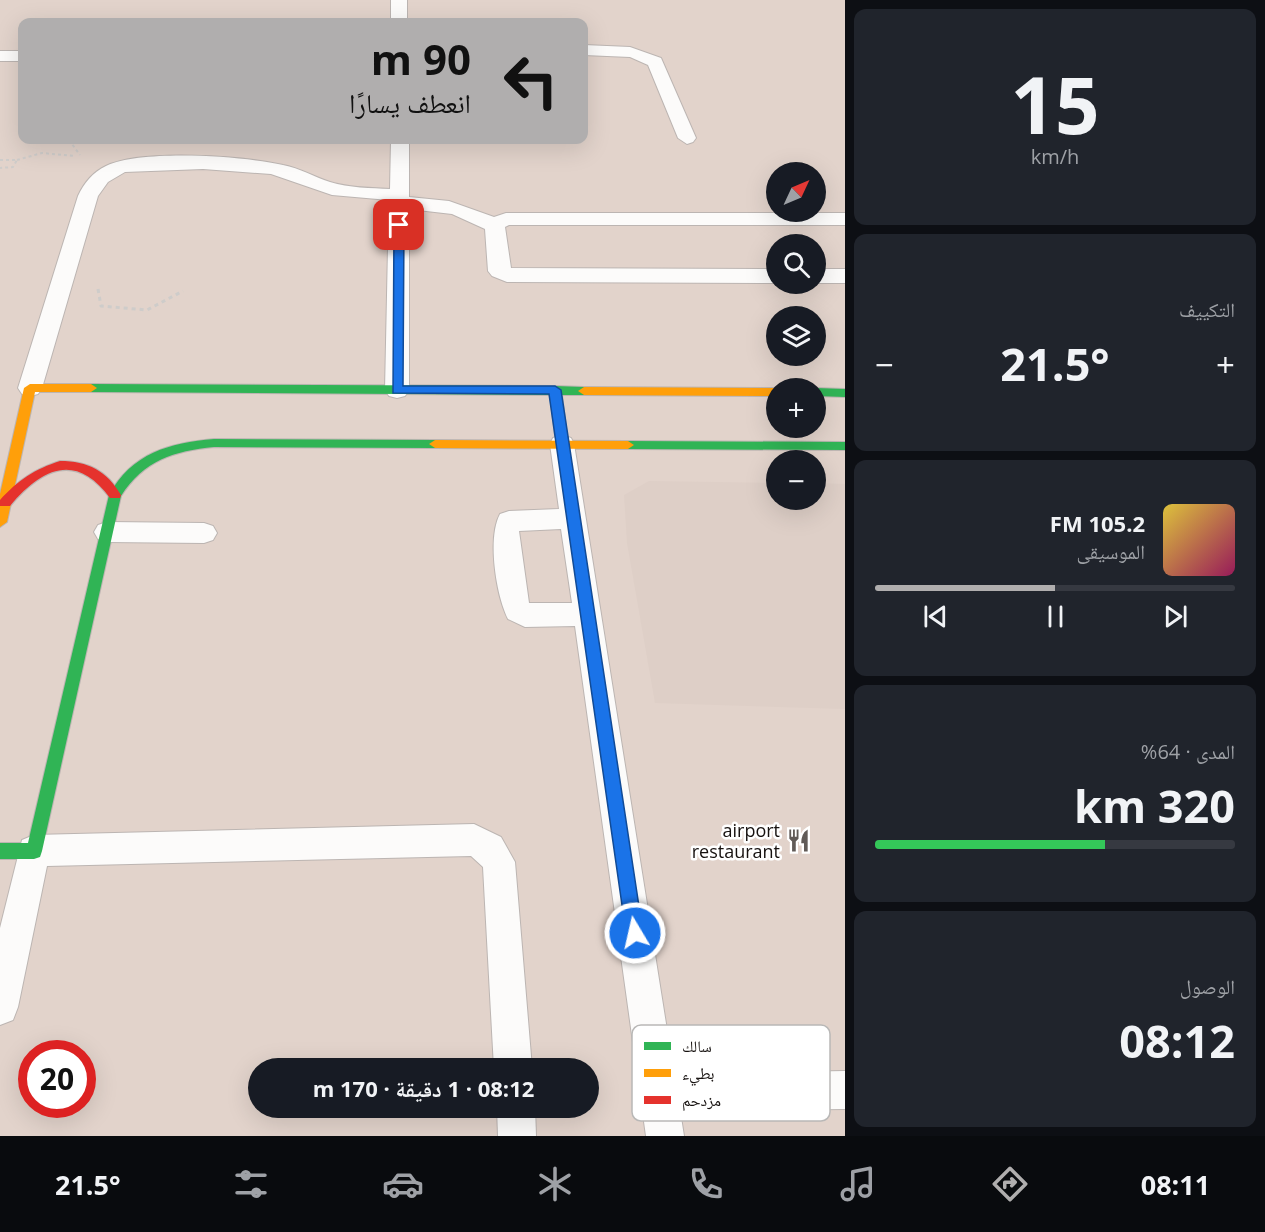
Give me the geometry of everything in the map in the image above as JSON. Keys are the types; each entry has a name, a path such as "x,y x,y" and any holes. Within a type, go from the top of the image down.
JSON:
{"street":[{"path":"0,522 30,388 397,395 555,390 766,392"},
{"path":"555,390 562,444"},
{"path":"826,392 845,393"},
{"path":"0,851 34,851 115,495 126,477 143,461 165,450 189,444 395,437 562,444 845,446"},
{"path":"5,503 16,487 34,474 55,467 77,465 96,470 110,480 115,495"}],"lane":[{"path":"399,0 399,18"},
{"path":"588,50 630,51 646,55 656,62 687,138"},
{"path":"0,56 18,56"},
{"path":"397,395 400,144"},
{"path":"30,388 92,185 103,175 119,168 156,164 268,168 286,172 329,188 465,209 495,226"},
{"path":"766,276 507,275 499,271 495,226 497,221 506,219 845,219"},
{"path":"826,276 845,276"},
{"path":"562,444 649,1025"},
{"path":"573,518 509,521 506,528 513,600 518,611 525,615 586,614"},
{"path":"107,532 204,533"},
{"path":"0,1007 34,851 474,840 489,848 499,862 512,1058"},
{"path":"830,1090 845,1090"},
{"path":"516,1118 517,1136"},
{"path":"663,1121 665,1136"}],"path":[{"path":"0,160 6,158 17,160 42,153 82,157"},
{"path":"0,168 13,166 17,160"},
{"path":"63,279 88,282 98,288 101,306 107,307 147,310 183,291"}],"shaded area":[{"path":"0,0 845,0 845,1136 0,1136"},
{"path":"649,481 766,483 766,510 826,510 826,483 845,484 845,709 655,703 627,543 624,495"}],"traffic: fast":[{"path":"91,388 584,391"},
{"path":"555,390 562,444"},
{"path":"826,392 845,393"},
{"path":"0,851 34,851 115,495 124,481 145,461 183,446 214,443 435,444"},
{"path":"628,445 845,446"}],"traffic: slow":[{"path":"0,522 30,388 91,388"},
{"path":"584,391 766,392"},
{"path":"435,444 628,445"}],"traffic: jam":[{"path":"5,503 30,479 60,466 75,466 90,470 103,479 115,495"}],"place":[{"name":"airport restaurant","path":"798,840"}],"route":[{"path":"399,225 398,390 555,390 586,614 635,933"}]}
